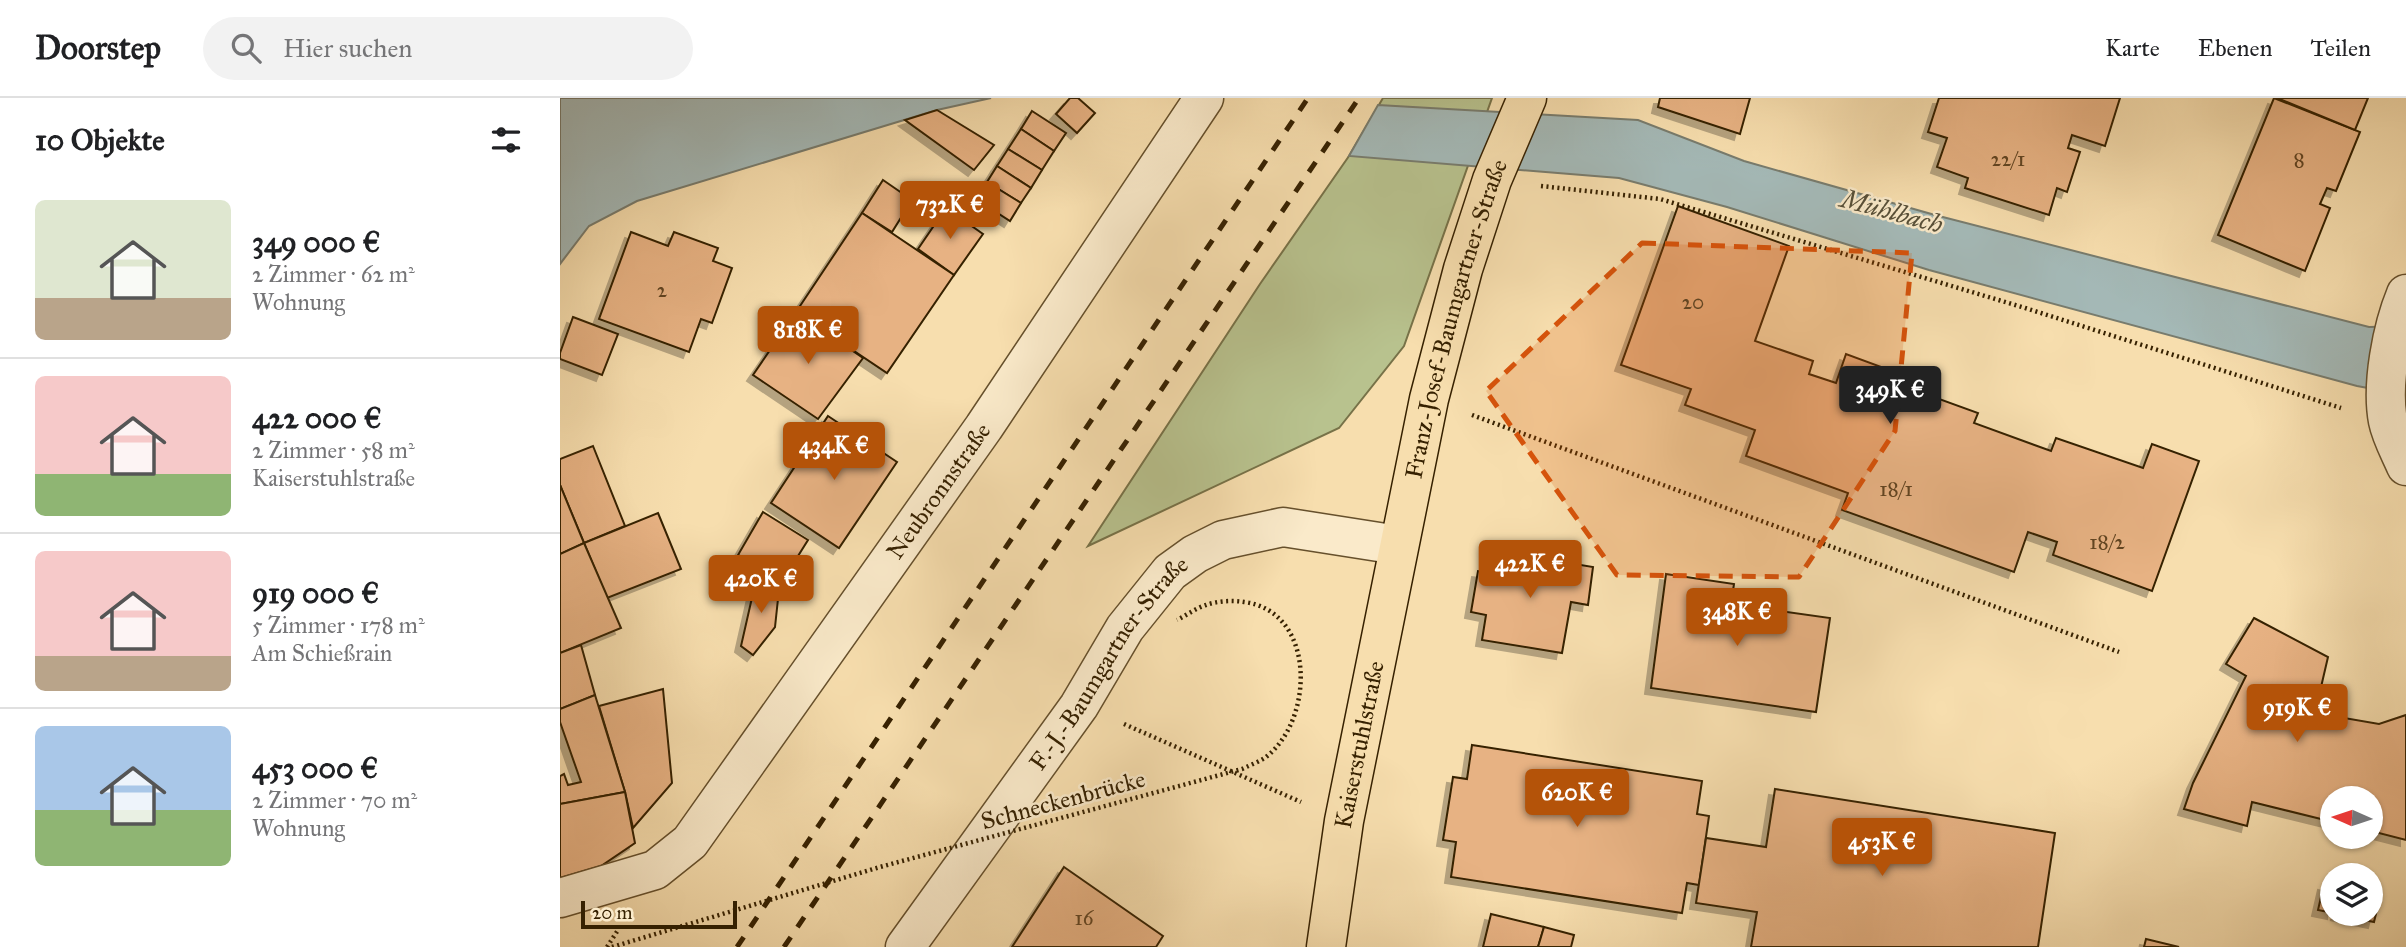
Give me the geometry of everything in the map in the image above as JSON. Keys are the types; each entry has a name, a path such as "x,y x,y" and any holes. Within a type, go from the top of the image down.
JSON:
{"main road":[{"name":"Franz-Josef-Baumgartner-Straße","path":"1398,545 1429,400 1463,269 1492,178 1526,102"},
{"name":"Kaiserstuhlstraße","path":"1326,947 1344,821 1398,545"}],"street":[{"name":"Neubronnstraße","path":"560,898 655,870 690,842 984,428 1204,98"},
{"path":"2400,309 2387,409 2406,466"},
{"name":"F.-J.-Baumgartner-Straße","path":"905,947 1079,706 1125,628 1170,572 1195,554 1223,540 1283,527 1398,545"}],"path":[{"path":"1492,178 1660,199 2022,307 2387,409"},
{"path":"1429,400 2119,652"},
{"name":"Schneckenbrücke","path":"612,947 880,867 1242,769 1265,758 1281,743 1296,714 1301,691 1300,661 1292,635 1281,619 1259,604 1234,601 1208,604 1177,620"},
{"path":"1079,706 1344,821"}],"highlighted area":[{"path":"1642,243 1912,253 1895,431 1799,577 1617,575 1486,391"}],"green space":[{"path":"1383,98 1492,98 1404,346 1339,428 1088,546 1260,284 1349,156"}],"water":[{"path":"560,98 991,98 937,110 637,201 589,226 560,264"},
{"name":"Mühlbach","path":"1378,105 1638,120 1744,161 1935,215 2369,327 2406,326 2406,395 2357,386 1929,270 1727,207 1619,178 1349,156"}],"building":[{"path":"1070,98 1078,98 1095,113 1077,133 1056,114"},
{"path":"1660,98 1750,98 1740,134 1658,107"},
{"path":"1939,98 2120,98 2105,146 2072,135 2068,148 2080,152 2067,192 2057,188 2049,215 1965,188 1968,178 1937,167 1947,138 1928,132"},
{"path":"2274,98 2360,132 2336,191 2327,188 2320,204 2330,208 2305,271 2218,235"},
{"path":"2277,98 2368,98 2355,130"},
{"path":"937,110 994,145 974,170 905,120"},
{"path":"1032,111 1066,133 1054,151 1021,129"},
{"path":"1021,129 1054,151 1042,170 1008,149"},
{"path":"1008,149 1042,170 1031,188 997,166"},
{"path":"997,166 1031,188 1021,203 987,182"},
{"path":"883,180 912,200 892,232 862,213"},
{"path":"987,182 1021,203 1010,221 976,199"},
{"path":"1678,206 1789,246 1755,341 1813,361 1809,374 1836,383 1846,354 1895,372 1892,382 1978,413 1974,423 2051,451 2056,438 2143,468 2152,444 2199,461 2152,591 2053,555 2057,542 2028,532 2014,572 1842,510 1848,493 1746,456 1755,430 1685,405 1691,389 1621,365"},
{"path":"946,208 983,234 954,275 918,249"},
{"path":"862,213 954,275 887,373 796,312"},
{"path":"631,232 668,246 674,232 718,248 713,261 732,268 712,323 701,319 689,352 599,319"},
{"path":"796,312 863,358 818,419 753,375"},
{"path":"573,317 618,334 602,375 560,359"},
{"path":"828,416 897,462 839,548 771,503"},
{"path":"593,446 625,526 584,543 560,485 560,459"},
{"path":"560,485 584,543 560,554"},
{"path":"763,512 808,540 793,564 780,558 775,574 738,555"},
{"path":"658,513 681,569 607,598 584,543"},
{"path":"584,543 621,628 560,653 560,554"},
{"path":"1497,551 1593,567 1588,605 1571,602 1562,653 1482,640 1486,615 1471,612 1478,571 1493,573"},
{"path":"1666,574 1734,584 1731,604 1830,618 1816,712 1651,688"},
{"path":"756,580 780,580 775,627 753,655 741,646"},
{"path":"2254,618 2328,657 2315,713 2379,724 2406,715 2406,840 2384,834 2384,786 2320,786 2320,819 2252,802 2247,826 2184,809 2193,783 2246,676 2226,664"},
{"path":"581,645 595,695 560,709 560,653"},
{"path":"663,689 672,783 633,828 599,706"},
{"path":"595,695 625,792 560,804 560,776 564,774 568,785 581,782 560,722 560,709"},
{"path":"1472,745 1702,781 1697,814 1709,816 1699,885 1687,883 1682,913 1451,877 1456,842 1443,840 1453,777 1467,779"},
{"path":"1775,789 2055,833 2038,947 1751,947 1757,912 1696,903 1706,838 1766,847"},
{"path":"625,792 635,843 601,866 560,878 560,804"},
{"path":"1064,867 1163,936 1156,947 1012,947"},
{"path":"1491,914 1544,927 1538,947 1483,947"},
{"path":"1544,927 1574,935 1571,947 1538,947"},
{"path":"2146,939 2179,947 2144,947"}],"railway":[{"path":"737,947 1308,98"},
{"path":"784,947 1359,98"}]}
